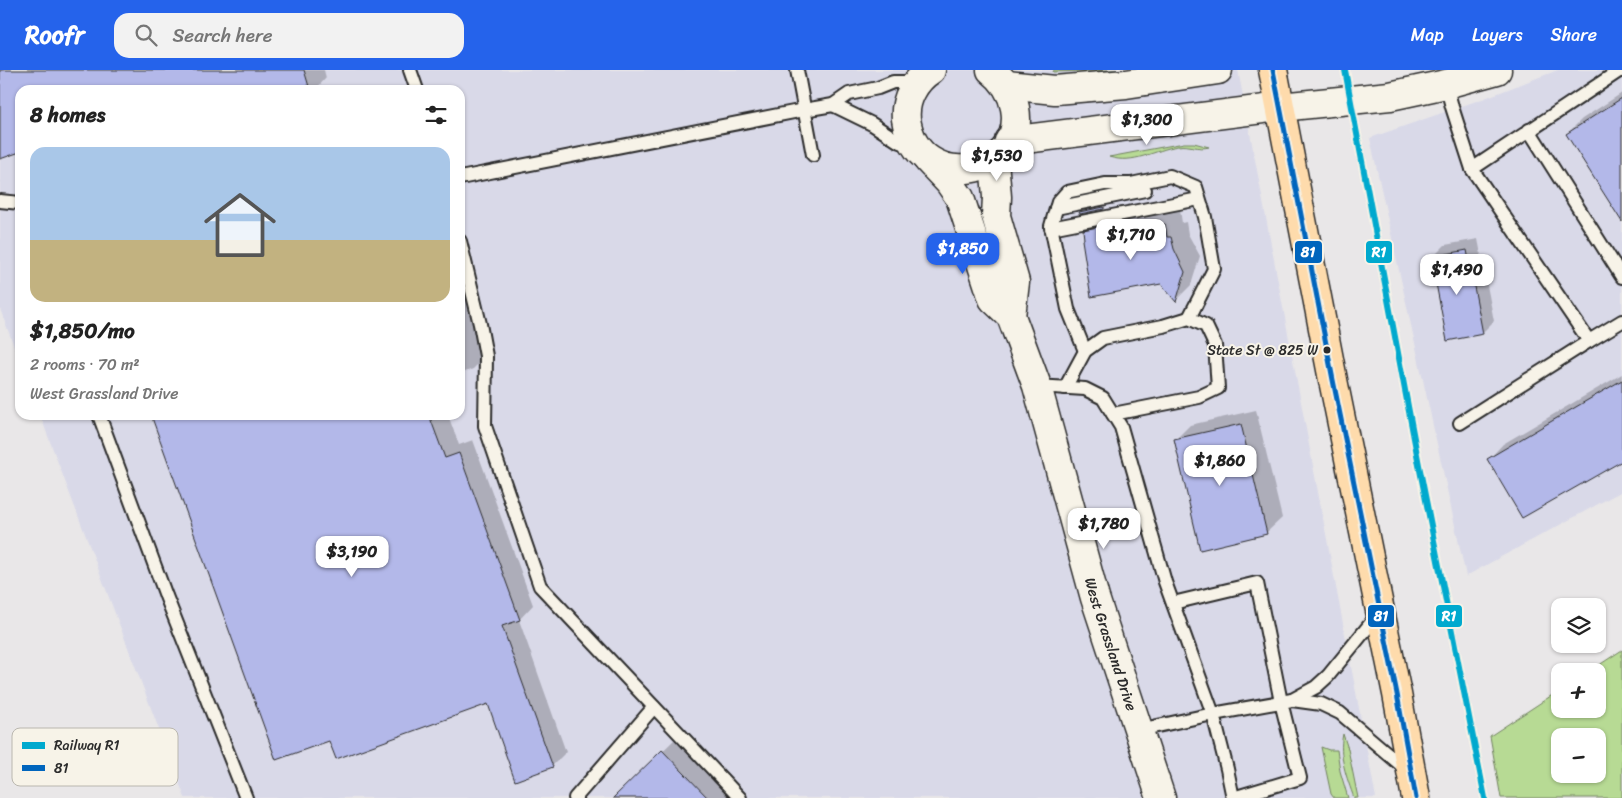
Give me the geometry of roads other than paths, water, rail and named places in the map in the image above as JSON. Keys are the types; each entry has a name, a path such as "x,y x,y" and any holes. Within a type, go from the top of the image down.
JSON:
{"main road":[{"path":"1273,70 1413,786"}],"street":[{"path":"999,78 1055,90 1126,84 1218,70"},
{"path":"923,154 944,168 961,171 978,168 1002,151 1280,107 1390,96 1446,84 1497,70"},
{"name":"West Grassland Drive","path":"924,76 908,98 906,115 908,133 960,198 993,299 1010,316 1037,386 1095,598 1162,798"},
{"name":"West Grassland Drive","path":"999,78 1013,98 1016,113 1014,128 1002,151 996,197 996,216 1015,282 1010,316"}],"lane":[{"path":"410,70 415,85"},
{"path":"797,70 813,155"},
{"path":"1472,168 1620,71"},
{"path":"465,177 804,110 833,106 849,94 924,76"},
{"path":"1446,84 1472,168 1589,342"},
{"path":"833,106 872,124 898,142 923,154"},
{"path":"1529,130 1622,277"},
{"path":"1084,351 1068,309 1053,219 1058,202 1067,192 1105,184 1131,184 1170,176 1196,187 1205,217 1214,269 1189,318"},
{"path":"1053,219 1198,195"},
{"path":"0,201 15,202"},
{"path":"465,262 486,356 485,426 540,586 740,798"},
{"path":"1065,388 1084,351 1103,338 1163,326 1189,318 1206,326 1215,345 1218,388 1199,397 1113,414"},
{"path":"1460,423 1622,321"},
{"path":"1037,386 1086,389 1103,398 1121,427 1165,582 1213,714 1233,798 1300,778 1287,701 1257,583 1173,603"},
{"path":"101,420 166,596 246,798"},
{"path":"1287,701 1316,687 1328,676 1380,612"},
{"path":"1139,730 1287,701 1321,704 1340,714 1413,786"},
{"path":"575,798 654,706"}],"rail line":[{"name":"R1","path":"1345,70 1419,465 1485,798"}],"place":[{"name":"State St @ 825 W","path":"1327,350"}]}
